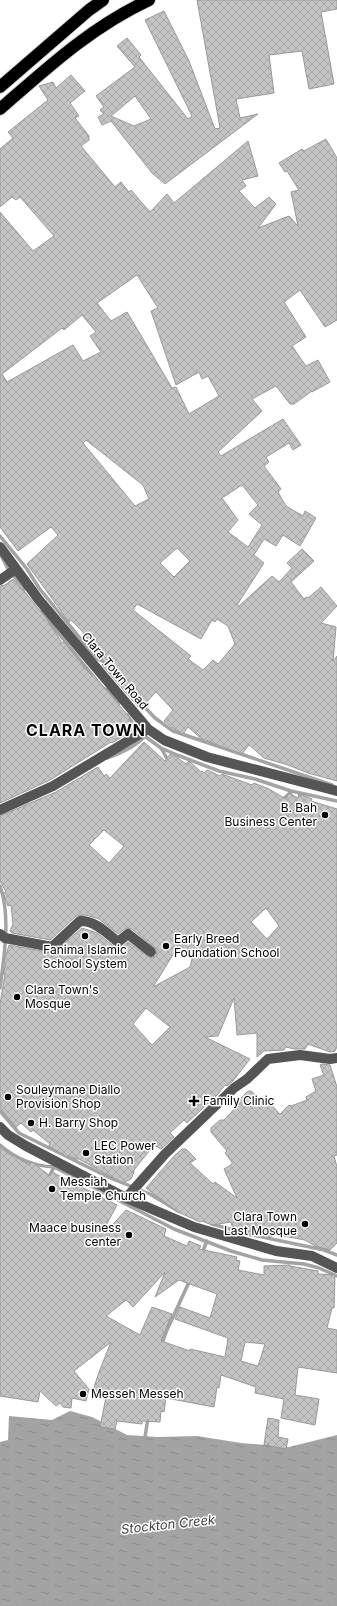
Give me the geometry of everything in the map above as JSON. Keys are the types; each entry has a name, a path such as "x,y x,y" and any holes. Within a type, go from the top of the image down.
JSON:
{"highway":[{"path":"0,87 89,10 103,0"},
{"path":"0,109 68,49 103,25 149,0"}],"street":[{"name":"Clara Town Road","path":"0,547 39,600 148,729 164,740 207,757 337,791"},
{"path":"0,580 16,569"},
{"path":"0,810 53,786 148,729"},
{"path":"0,934 5,938 52,947 80,921 83,921 93,923 118,942 128,934 151,952"},
{"path":"126,1198 165,1154 234,1088 268,1060 300,1054 330,1059 337,1058"},
{"path":"0,1127 8,1135 26,1146 126,1198 206,1231 276,1251 312,1256 337,1268"}],"water":[{"name":"Stockton Creek","path":"70,1411 92,1417 127,1435 158,1437 197,1436 241,1443 289,1447 337,1435 337,1606 0,1606 0,1442 8,1440 9,1416 52,1420"}],"building":[{"path":"197,0 337,0 337,9 321,12 334,84 309,89 302,51 269,55 274,93 236,99 240,118 258,114 165,184 152,173 111,121 102,125 98,117 104,114 100,110 104,107 96,96 135,67 117,46 127,38 141,55 139,57 188,119 192,116 145,20 164,11 189,61 215,129 220,128","holes":["135,96 151,119 134,126 111,116"]},
{"path":"71,75 85,91 70,103 79,116 75,118 89,136 89,140 81,146 115,187 121,182 129,192 131,190 150,212 167,194 174,203 248,141 258,176 242,180 246,186 239,191 255,208 269,197 276,204 258,228 289,216 298,226 291,192 299,190 287,171 285,172 279,163 302,149 304,151 326,139 337,158 337,320 325,327 300,290 284,302 306,337 292,346 306,366 318,360 330,382 312,391 294,404 290,404 276,386 252,399 262,411 218,452 221,456 283,419 301,445 293,450 289,443 266,457 269,462 264,466 281,489 278,492 286,506 303,516 305,511 316,518 300,546 283,535 276,546 264,539 254,555 264,563 237,605 239,606 272,576 279,582 292,568 287,563 302,549 314,561 291,582 304,599 306,597 308,598 321,587 337,606 321,623 336,627 333,661 337,656 337,781 264,758 249,745 242,754 207,740 205,742 188,727 183,734 181,734 164,721 173,710 156,692 140,709 102,665 105,663 82,631 71,620 69,622 27,564 58,535 51,527 18,551 0,527 0,212 33,251 54,236 20,197 16,200 12,197 0,207 0,149 13,138 8,132 48,100 39,86 53,82 56,88","holes":["137,275 158,308 151,311 176,385 199,372 202,379 208,376 219,396 189,414 176,387 172,388 127,312 111,321 97,303","82,315 96,332 90,336 101,352 83,361 73,345 7,382 2,374 62,328 64,330","86,440 143,485 149,499 135,506 83,443","242,485 258,505 249,514 262,525 248,547 228,532 238,520 222,498","177,548 190,561 174,577 160,563","137,604 201,639 212,620 215,622 217,619 228,626 235,644 218,664 213,660 203,670 188,659 191,656 133,610"]},
{"path":"13,579 46,618 62,643 64,642 91,675 92,673 130,718 129,719 135,729 112,743 111,742 50,780 0,803 0,586 5,585"},
{"path":"144,742 165,761 171,753 186,764 189,761 201,772 202,771 204,773 207,770 220,776 222,774 252,785 254,783 269,789 286,799 289,793 298,798 299,794 312,799 311,801 337,809 337,1047 335,1051 330,1052 308,1044 305,1049 286,1047 284,1050 264,1051 257,1057 257,1033 237,1035 234,998 218,1036 205,1037 250,1059 233,1081 227,1086 225,1085 218,1094 187,1123 184,1120 170,1133 174,1137 161,1149 154,1145 134,1170 131,1179 123,1183 77,1158 77,1160 69,1155 67,1157 49,1146 50,1144 33,1130 31,1132 21,1123 16,1127 0,1108 0,1004 5,974 3,974 6,963 4,962 9,945 53,953 82,928 97,933 116,948 122,947 128,942 150,958 156,956 157,950 132,929 126,928 118,934 99,919 86,915 76,916 50,940 12,933 10,931 13,924 11,905 8,906 3,893 6,892 0,881 0,816 56,792 98,767 104,776 106,774 110,778","holes":["104,830 124,846 109,863 89,845","266,908 279,926 267,939 251,922","179,945 193,955 190,967 153,987","146,1008 170,1027 152,1045 133,1024"]},
{"path":"320,1065 330,1065 337,1087 337,1155 334,1156 337,1167 337,1243 330,1250 315,1246 305,1240 283,1236 283,1233 269,1237 268,1233 256,1237 255,1230 243,1234 241,1228 233,1230 231,1222 212,1225 202,1221 200,1222 178,1212 146,1188 175,1155 182,1149 186,1149 196,1159 190,1163 213,1184 215,1182 237,1198 224,1169 232,1164 232,1162 225,1153 227,1151 211,1132 211,1128 220,1120 224,1120 238,1105 236,1103 248,1091 251,1091 262,1101 265,1098 280,1114 289,1105 291,1106 307,1100 306,1097 316,1091 312,1079 324,1075"},
{"path":"0,1147 10,1155 11,1154 29,1165 32,1162 50,1176 52,1172 117,1205 103,1231 105,1233 126,1210 166,1229 164,1236 187,1246 189,1241 201,1246 199,1249 237,1257 236,1260 240,1261 238,1270 264,1275 264,1266 290,1265 318,1271 318,1274 335,1275 334,1308 332,1308 327,1328 337,1330 337,1373 298,1367 295,1395 319,1399 315,1425 281,1418 284,1399 255,1393 256,1387 221,1375 219,1388 217,1387 214,1407 166,1398 164,1412 161,1411 160,1422 142,1421 142,1424 117,1421 115,1429 100,1427 106,1397 92,1393 111,1342 74,1371 89,1389 86,1401 72,1398 71,1408 63,1407 60,1403 56,1406 40,1391 38,1402 0,1396","holes":["165,1272 155,1297 179,1280 217,1294 210,1318 180,1307 175,1319 228,1338 225,1357 190,1349 190,1351 161,1341 172,1314 152,1307 140,1335 106,1316 126,1300 133,1307","245,1342 265,1344 258,1366 241,1361"]},
{"path":"268,1418 279,1420 278,1437 288,1439 286,1449 264,1445"}],"waterway":[{"path":"0,536 27,569 39,588 89,649 98,659 108,664"},
{"path":"1,555 8,569 25,589"},
{"path":"42,611 94,677"},
{"path":"103,688 108,691 118,704"},
{"path":"140,702 155,718 173,731 332,785"},
{"path":"127,715 139,732 161,748 177,755 219,771 255,779 291,791 337,801"},
{"path":"107,758 128,749 145,736"},
{"path":"161,748 169,762"},
{"path":"281,801 291,792"},
{"path":"0,886 6,923 5,950 0,988"},
{"path":"0,1111 19,1133 108,1177 150,1194 178,1211"},
{"path":"0,1145 12,1154 32,1163 54,1167 174,1229 231,1251 262,1260 304,1264 319,1268 337,1276"},
{"path":"48,1179 54,1167"},
{"path":"212,1224 248,1234 324,1250 337,1255"},
{"path":"202,1253 207,1241"},
{"path":"161,1346 190,1280"},
{"path":"145,1437 148,1418"}],"place":[{"name":"B. Bah Business Center","path":"325,815"},
{"name":"Fanima Islamic School System","path":"85,936"},
{"name":"Early Breed Foundation School","path":"166,946"},
{"name":"Clara Town's Mosque","path":"17,997"},
{"name":"Souleymane Diallo Provision Shop","path":"8,1097"},
{"name":"Family Clinic","path":"194,1101"},
{"name":"H. Barry Shop","path":"31,1123"},
{"name":"LEC Power Station","path":"86,1153"},
{"name":"Messiah Temple Church","path":"52,1189"},
{"name":"Clara Town Last Mosque","path":"305,1224"},
{"name":"Maace business center","path":"129,1235"},
{"name":"Messeh Messeh","path":"83,1394"}],"district":[{"name":"CLARA TOWN","path":"86,730"}]}
